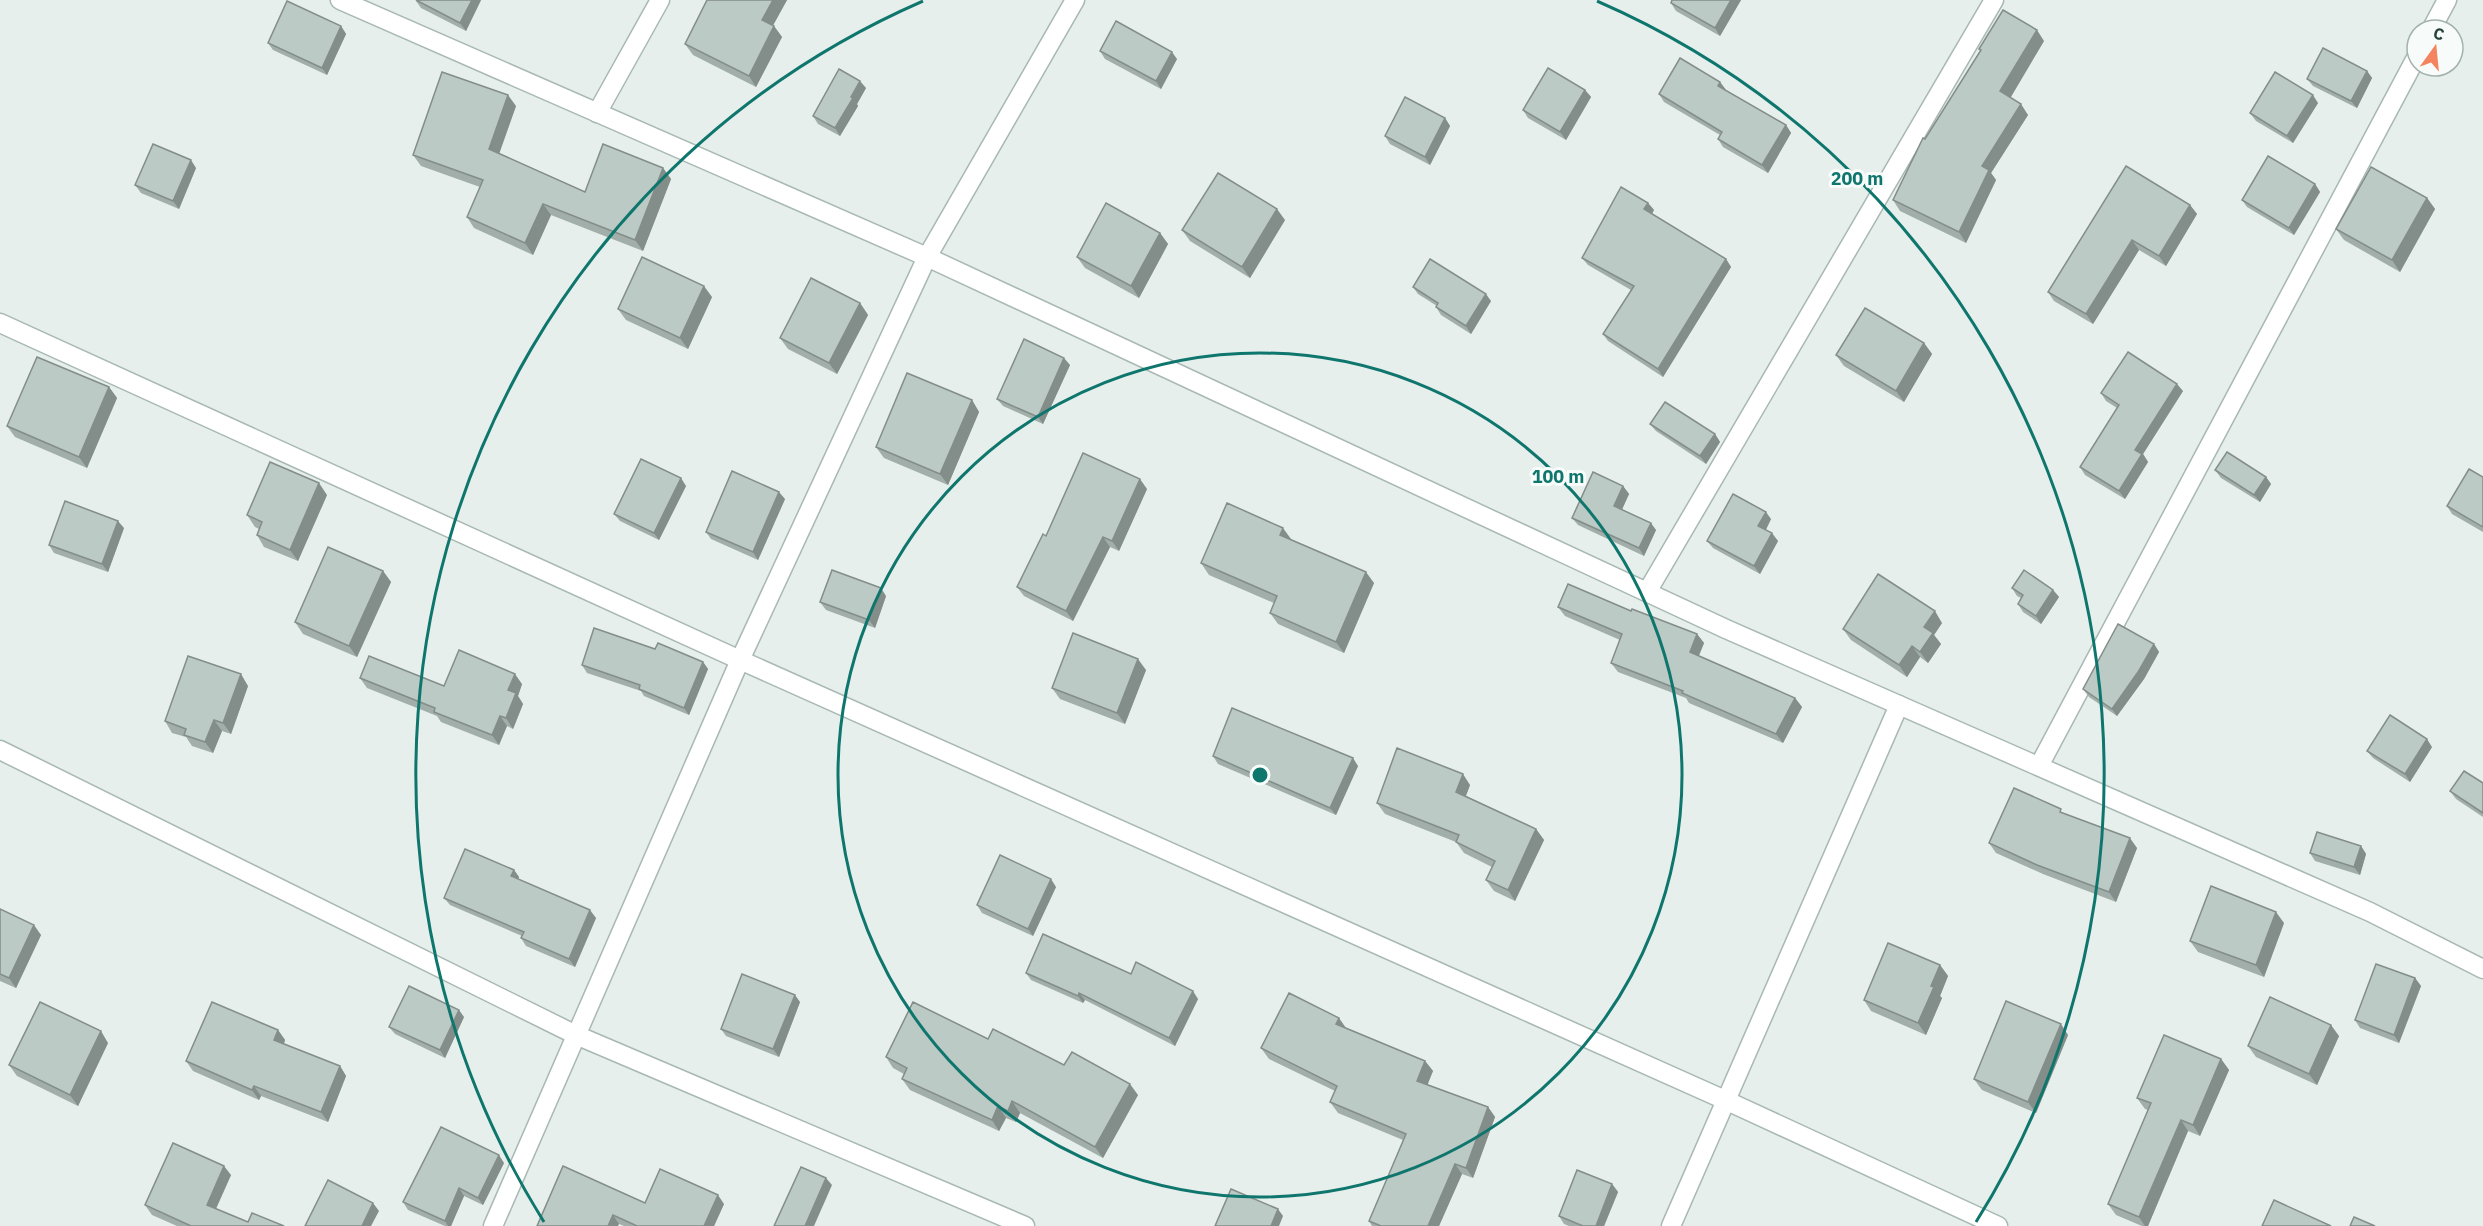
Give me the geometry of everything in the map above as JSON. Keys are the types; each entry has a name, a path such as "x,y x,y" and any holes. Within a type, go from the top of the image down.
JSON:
{"street":[{"path":"340,0 927,257 1647,592 2370,912 2483,969"},
{"path":"597,113 660,0"},
{"path":"493,1226 740,660 927,257 1075,0"},
{"path":"1647,592 1994,0"},
{"path":"2437,18 2447,0"},
{"path":"2039,766 2405,78"},
{"path":"0,323 740,660 1725,1100 1998,1226"},
{"path":"1671,1226 1899,705"},
{"path":"0,750 576,1035 1025,1226"}],"building":[{"path":"416,0 472,0 460,23"},
{"path":"707,0 773,0 762,20 774,26 749,76 685,44"},
{"path":"1672,0 1731,0 1715,28 1671,3"},
{"path":"287,1 341,26 322,68 268,43"},
{"path":"2003,10 2037,30 2000,91 2021,104 1982,166 1989,170 1959,232 1893,200 1923,138 1925,139 1981,50 1979,49"},
{"path":"1116,21 1172,52 1156,81 1100,51"},
{"path":"2323,48 2367,71 2351,101 2307,79"},
{"path":"1680,58 1720,82 1718,86 1786,125 1762,165 1718,139 1722,132 1659,94"},
{"path":"1548,68 1585,90 1560,132 1523,110"},
{"path":"839,69 860,81 851,97 853,98 835,128 813,116"},
{"path":"442,72 508,95 489,149 585,192 603,144 663,168 635,240 543,204 525,243 467,217 483,180 413,155"},
{"path":"2275,72 2313,95 2287,136 2250,113"},
{"path":"1405,97 1445,118 1425,157 1385,136"},
{"path":"153,144 191,160 173,201 135,185"},
{"path":"2268,156 2315,184 2289,228 2242,200"},
{"path":"2126,166 2190,205 2159,256 2132,240 2086,314 2048,292"},
{"path":"2371,167 2427,198 2392,260 2336,229"},
{"path":"1218,173 1277,209 1242,267 1182,230"},
{"path":"1621,187 1648,203 1644,209 1726,259 1658,369 1603,334 1634,286 1582,258"},
{"path":"1106,203 1160,233 1131,286 1077,257"},
{"path":"642,257 704,286 680,338 618,309"},
{"path":"1430,259 1486,294 1466,326 1436,307 1438,303 1413,287"},
{"path":"811,278 860,303 829,363 780,338"},
{"path":"1865,308 1924,343 1896,391 1836,355"},
{"path":"1024,339 1064,358 1038,417 997,399"},
{"path":"2128,352 2177,384 2135,450 2142,454 2119,491 2080,467 2119,405 2101,393"},
{"path":"37,357 109,387 79,457 7,426"},
{"path":"907,373 972,400 940,474 876,447"},
{"path":"1665,402 1715,434 1700,456 1650,424"},
{"path":"2227,452 2266,477 2254,495 2215,470"},
{"path":"1083,453 1140,479 1112,541 1103,537 1066,611 1017,587 1043,534 1046,536"},
{"path":"641,459 681,478 654,533 614,514"},
{"path":"270,462 319,483 290,550 257,535 262,522 247,515"},
{"path":"2469,469 2483,477 2483,527 2447,506"},
{"path":"732,471 779,492 753,552 706,532"},
{"path":"1593,472 1623,486 1614,506 1651,523 1639,548 1572,518"},
{"path":"1733,494 1766,512 1758,526 1772,533 1754,566 1707,541"},
{"path":"65,501 118,521 102,564 49,545"},
{"path":"1227,503 1283,528 1280,535 1366,572 1336,642 1270,613 1277,596 1201,563"},
{"path":"328,547 383,571 349,646 295,622"},
{"path":"832,570 881,588 869,620 820,602"},
{"path":"2024,570 2053,590 2036,616 2018,604 2023,595 2012,588"},
{"path":"1878,574 1935,611 1924,627 1933,633 1920,652 1912,646 1899,665 1843,629"},
{"path":"1568,584 1631,611 1632,609 1697,634 1690,652 1795,698 1776,734 1682,693 1683,691 1611,663 1622,634 1558,607"},
{"path":"2118,624 2154,644 2112,709 2083,689"},
{"path":"594,628 655,649 658,643 703,662 684,708 639,689 640,685 582,665"},
{"path":"1073,633 1138,659 1117,713 1052,688"},
{"path":"459,650 515,674 508,690 516,693 506,718 500,716 492,735 434,712 435,708 360,678 369,656 444,686"},
{"path":"188,656 241,674 223,723 214,720 205,742 184,735 186,729 165,721"},
{"path":"1232,708 1353,758 1330,808 1213,756"},
{"path":"2390,715 2427,739 2405,774 2367,751"},
{"path":"1397,748 1463,774 1456,792 1536,829 1508,890 1486,880 1495,861 1456,842 1459,835 1377,803"},
{"path":"2464,771 2483,783 2483,813 2450,791"},
{"path":"2014,788 2061,809 2060,812 2130,838 2109,892 2037,865 1989,843"},
{"path":"2317,832 2361,846 2354,867 2310,853"},
{"path":"465,849 514,870 511,876 590,910 569,959 521,938 524,932 444,898"},
{"path":"1000,855 1051,879 1028,929 977,905"},
{"path":"2211,886 2276,912 2256,965 2190,941"},
{"path":"0,909 34,925 9,978 0,974"},
{"path":"1043,934 1131,974 1136,962 1193,991 1169,1038 1079,993 1078,996 1026,973"},
{"path":"1888,943 1940,965 1931,986 1934,987 1918,1023 1864,1000"},
{"path":"2376,964 2415,978 2394,1035 2355,1020"},
{"path":"742,974 795,995 773,1049 721,1029"},
{"path":"409,986 459,1010 440,1050 389,1027"},
{"path":"1289,993 1339,1018 1336,1024 1425,1061 1417,1081 1488,1107 1466,1168 1455,1164 1428,1226 1381,1226 1369,1221 1406,1134 1330,1102 1337,1086 1261,1048"},
{"path":"2270,997 2331,1025 2309,1074 2248,1046"},
{"path":"2006,1001 2061,1024 2028,1102 1974,1079"},
{"path":"40,1002 101,1031 70,1095 9,1065"},
{"path":"212,1002 278,1030 274,1040 340,1066 321,1112 254,1086 252,1090 186,1061"},
{"path":"913,1002 988,1039 993,1029 1064,1065 1072,1052 1130,1084 1095,1147 1012,1101 1008,1111 998,1106 992,1120 902,1079 907,1068 886,1057"},
{"path":"2164,1035 2221,1059 2193,1125 2181,1120 2139,1217 2108,1204 2151,1103 2137,1098"},
{"path":"441,1127 499,1155 478,1198 459,1188 445,1221 403,1202"},
{"path":"173,1143 224,1166 207,1205 248,1222 252,1213 284,1226 191,1226 145,1205"},
{"path":"563,1166 645,1203 660,1169 718,1195 704,1226 637,1226 613,1215 608,1226 537,1226"},
{"path":"801,1167 826,1178 805,1226 774,1226"},
{"path":"1577,1170 1612,1184 1596,1226 1583,1226 1559,1216"},
{"path":"328,1180 373,1203 362,1226 305,1226"},
{"path":"1231,1189 1278,1209 1271,1226 1215,1226"},
{"path":"2274,1200 2331,1226 2262,1226"},
{"path":"2354,1217 2375,1226 2350,1226"}]}
